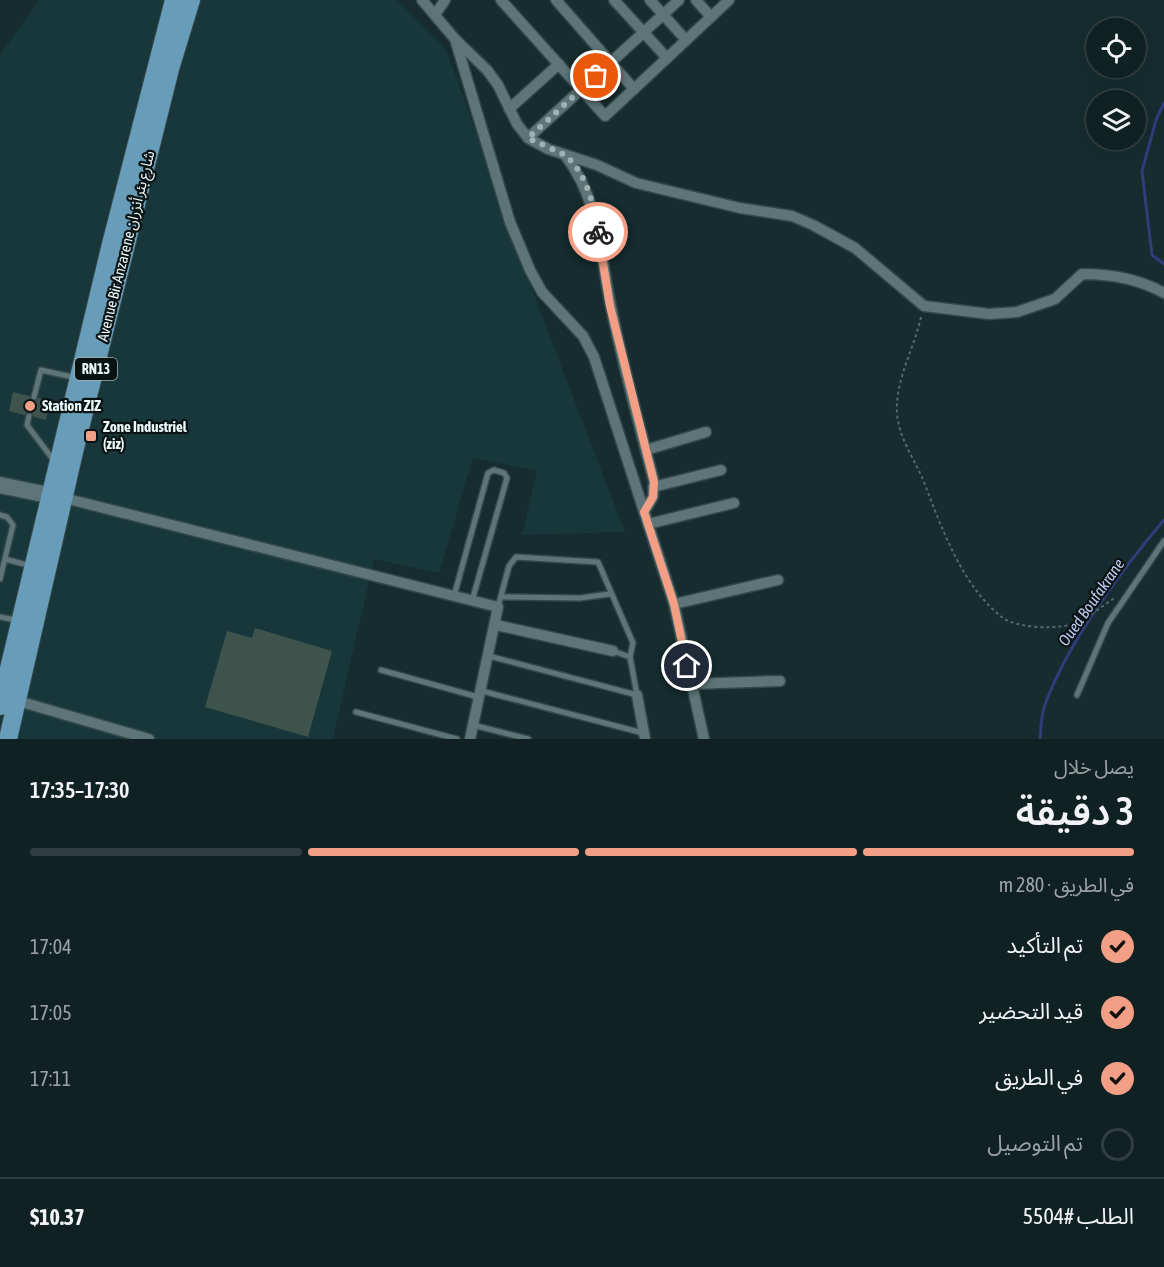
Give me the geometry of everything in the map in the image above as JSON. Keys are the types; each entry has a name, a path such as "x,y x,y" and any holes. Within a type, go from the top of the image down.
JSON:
{"main road":[{"name":"Avenue Bir Anzarene شارع بئر أنزران","path":"8,739 9,704 20,621 33,567 57,497 57,465 174,0"},
{"name":"Avenue Bir Anzarene شارع بئر أنزران","path":"9,704 57,497 170,69 191,0"}],"street":[{"path":"422,0 455,39 487,70 517,124 528,138 636,183 708,202 792,216 855,248 924,306 989,314 1017,312 1055,299 1082,274 1109,274 1164,293"},
{"path":"435,15 445,0"},
{"path":"501,0 604,116 729,0"},
{"path":"556,0 634,89"},
{"path":"614,0 667,58"},
{"path":"650,0 686,40"},
{"path":"528,138 679,0"},
{"path":"696,0 711,17"},
{"path":"455,39 514,231 542,292 583,336 594,357 674,604 705,739"},
{"path":"509,109 559,64"},
{"path":"565,155 581,177 592,201 610,306 653,487 653,497 644,512"},
{"path":"646,450 706,432"},
{"path":"653,487 721,470"},
{"path":"0,484 472,601 500,602 470,739"},
{"path":"648,524 734,503"},
{"path":"674,604 778,580"},
{"path":"496,625 613,651"},
{"path":"691,684 780,681"},
{"path":"637,695 644,736"},
{"path":"9,704 149,739"}],"lane":[{"path":"34,397 41,370 79,379"},
{"path":"29,416 27,425 57,465"},
{"path":"454,596 488,473 494,470 504,473 507,478 472,601"},
{"path":"0,515 7,517 13,525 0,579"},
{"path":"1077,695 1104,632 1130,589 1164,542"},
{"path":"489,656 637,695 630,657 633,643 610,594 600,566 594,560 516,557 511,562 500,602 580,598 610,594"},
{"path":"5,559 33,567"},
{"path":"0,617 20,621"},
{"path":"613,651 630,657"},
{"path":"381,670 644,736"},
{"path":"356,712 457,739"},
{"path":"473,725 528,739"}],"path":[{"path":"924,306 901,378 898,396 899,426 904,443 925,483 960,565 982,598 1005,620 1047,629 1072,624 1130,589"}],"shaded area":[{"path":"39,0 397,0 446,49 536,300 625,532 522,535 537,471 473,458 439,573 374,559 333,739 0,739 0,55"}],"building":[{"name":"Station ZIZ","path":"13,392 29,396 33,402 39,398 50,401 46,420 34,417 31,411 24,415 9,411"},
{"path":"255,628 332,651 308,737 205,707 227,631 252,638"}],"waterway":[{"name":"Oued Boufakrane","path":"1164,103 1156,120 1142,171 1152,255 1164,264"},
{"name":"Oued Boufakrane","path":"1040,739 1044,706 1069,655 1114,584 1164,520"}],"way so far":[{"path":"596,76 528,138 565,155 581,177 592,201 598,232"}],"place":[{"name":"Station ZIZ","path":"30,406"},
{"name":"Zone Industriel (ziz)","path":"91,436"}],"route":[{"path":"598,232 610,306 654,482 653,497 644,512 674,604 687,666"}]}
